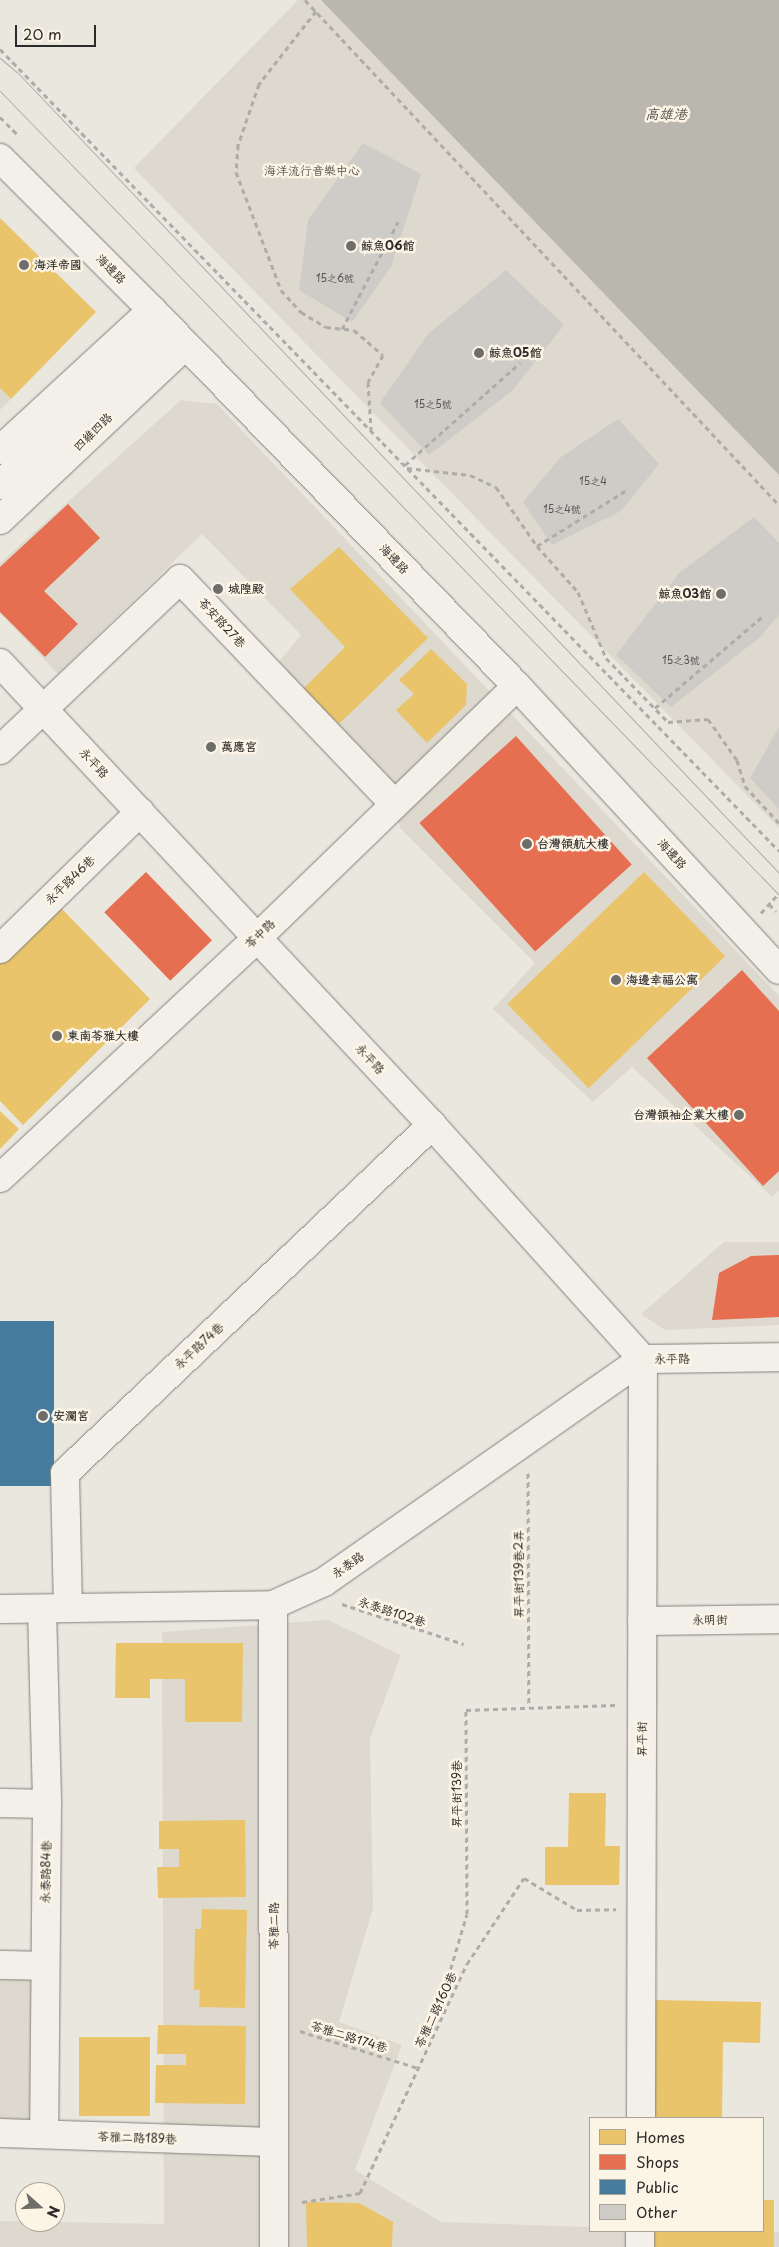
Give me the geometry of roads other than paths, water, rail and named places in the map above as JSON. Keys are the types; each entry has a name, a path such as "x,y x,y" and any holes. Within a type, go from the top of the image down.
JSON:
{"street":[{"name":"海邊路","path":"0,158 169,327 517,686 779,970"},
{"path":"0,450 169,327"},
{"path":"0,485 169,327"},
{"name":"四維四路","path":"0,520 169,327"},
{"name":"苓安路27巷","path":"43,708 180,579 393,803"},
{"name":"永平路","path":"0,663 432,1125 643,1359 779,1357"},
{"name":"苓中路","path":"0,1178 257,938 393,803 517,686"},
{"path":"0,750 43,708"},
{"name":"永平路46巷","path":"0,949 140,812"},
{"name":"永平路74巷","path":"55,1608 65,1473 432,1125"},
{"name":"永泰路","path":"0,1609 273,1606 324,1582 643,1359"},
{"name":"昇平街","path":"641,2117 643,1359"},
{"name":"苓雅二路","path":"273,1606 274,2247"},
{"name":"永泰路84巷","path":"44,2134 44,1966 47,1804 55,1608"},
{"name":"永明街","path":"642,1621 779,1619"},
{"path":"0,1804 47,1804"},
{"path":"0,1965 44,1966"},
{"name":"苓雅二路189巷","path":"0,2134 274,2142"},
{"path":"640,2232 640,2247"}],"water":[{"name":"高雄港","path":"321,0 779,0 779,475 720,414"}],"tram line":[{"path":"0,58 18,73 779,873"},
{"path":"0,91 779,895"}],"place":[{"name":"鯨魚06館","path":"351,246"},
{"name":"海洋帝國","path":"24,265"},
{"name":"鯨魚05館","path":"479,353"},
{"name":"城隍殿","path":"218,589"},
{"name":"鯨魚03館","path":"721,594"},
{"name":"萬應宮","path":"211,747"},
{"name":"台灣領航大樓","path":"527,844"},
{"name":"海邊幸福公寓","path":"616,980"},
{"name":"東南苓雅大樓","path":"57,1036"},
{"name":"台灣領袖企業大樓","path":"739,1115"},
{"name":"安瀾宮","path":"43,1416"}],"park label":[{"name":"海洋流行音樂中心","path":"312,171"}]}
